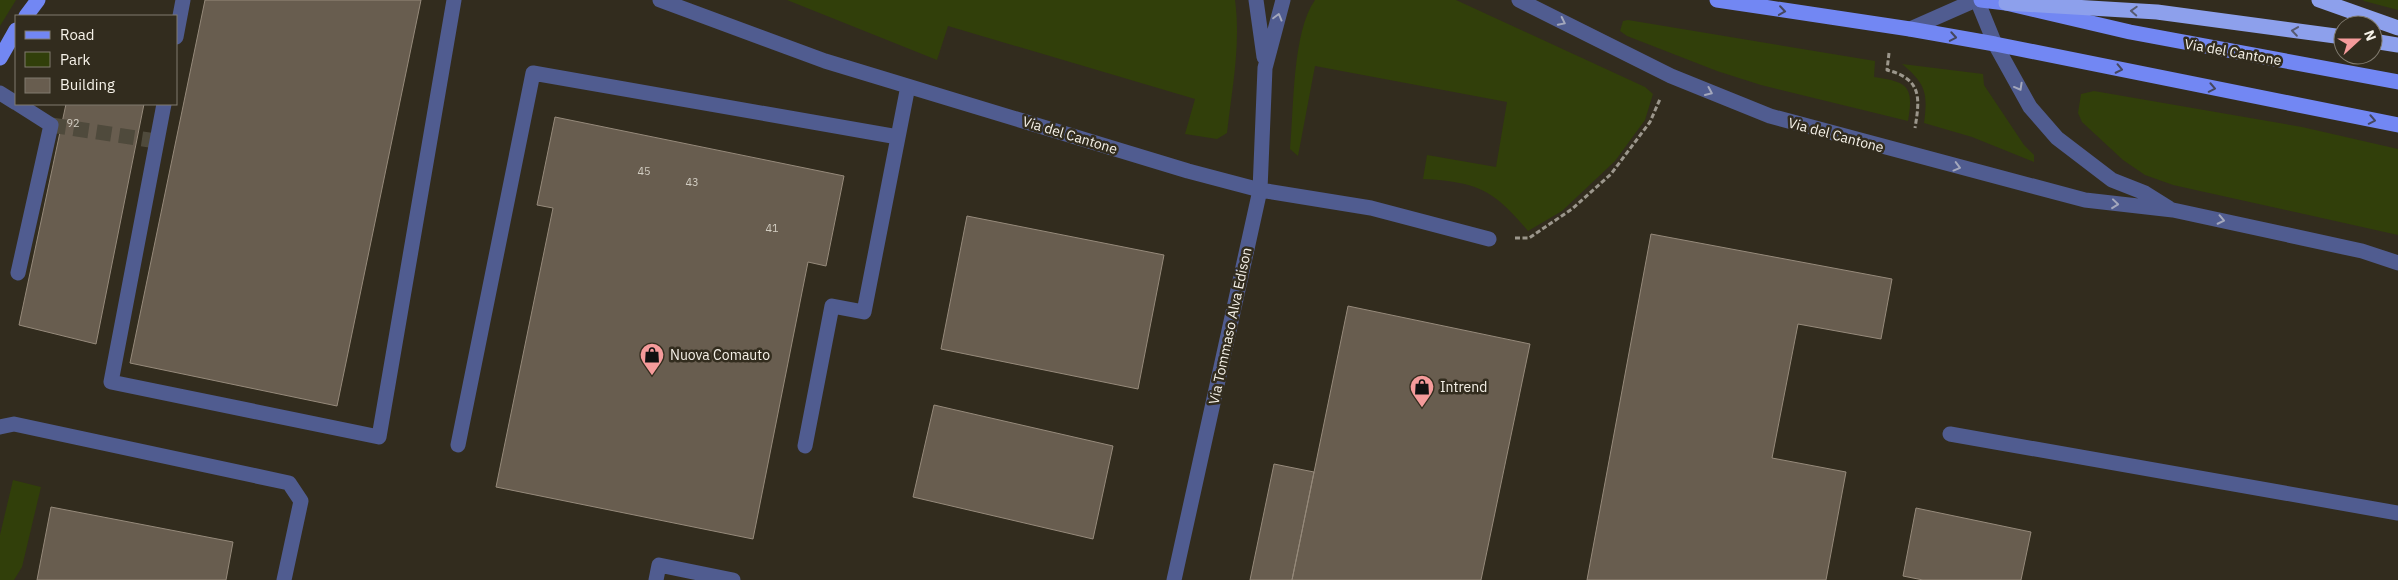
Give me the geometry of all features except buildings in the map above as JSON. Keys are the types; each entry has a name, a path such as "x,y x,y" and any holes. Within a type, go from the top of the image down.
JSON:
{"highway":[{"path":"2319,0 2398,28"},
{"path":"2006,3 2157,12 2333,36"},
{"path":"2383,43 2398,45"}],"main road":[{"path":"27,15 38,0"},
{"path":"1717,0 1892,28 1910,29 1995,44 2398,125"},
{"name":"Via del Cantone","path":"1981,0 2006,3 2137,34 2398,82"},
{"path":"0,58 15,32"}],"street":[{"path":"178,26 183,0"},
{"path":"164,105 111,382 379,437 454,0"},
{"name":"Via del Cantone","path":"660,0 825,61 1188,171 1260,190 1371,208 1489,239"},
{"name":"Via Tommaso Alva Edison","path":"1174,580 1260,190 1265,68 1256,0"},
{"name":"Via Tommaso Alva Edison","path":"1265,68 1283,0"},
{"name":"Via del Cantone","path":"1518,0 1671,76 1770,116 1910,155 2085,200 2173,210 2362,251 2398,263"},
{"path":"1910,29 1977,0"},
{"name":"Via del Cantone","path":"1977,0 1995,44 2030,107 2057,138 2112,180 2145,193 2173,210"},
{"path":"458,445 533,73 898,137"},
{"path":"805,446 832,306 864,312 908,86"},
{"path":"0,92 15,102"},
{"path":"18,273 51,125 20,105"},
{"name":"Via del Cantone","path":"2362,251 2398,254"},
{"path":"0,427 14,424 289,483 301,501 284,580"},
{"path":"1950,434 2398,513"},
{"path":"656,580 659,565 733,580"}],"path":[{"path":"1892,28 1887,70 1908,79 1916,88 1920,102 1910,155"},
{"path":"1489,239 1529,238 1572,209 1611,174 1650,122 1671,76"}],"green space":[{"path":"0,0 16,0 0,26"},
{"path":"787,0 1235,0 1237,17 1236,50 1227,133 1217,139 1185,134 1195,99 948,26 937,60"},
{"path":"1315,0 1456,0 1645,87 1653,94 1645,120 1615,161 1562,211 1528,231 1504,206 1483,190 1457,182 1423,179 1427,155 1496,167 1507,102 1315,66 1298,156 1290,149 1295,72 1302,31 1307,14"},
{"path":"2398,0 2398,10 2364,1"},
{"path":"1628,20 1875,61 1874,77 1895,81 1906,88 1909,93 1910,109 1908,121 1761,85 1717,71 1627,36 1620,31 1623,21"},
{"path":"1902,64 1983,74 1984,85 2024,145 2034,155 2034,162 1972,137 1924,123 1926,104 1924,90 1916,77"},
{"path":"2094,91 2302,127 2398,149 2398,235 2173,185 2145,175 2123,160 2082,122 2078,113 2081,94"},
{"path":"13,480 41,487 22,567 14,580 0,580 0,535"}],"tunnel":[{"path":"51,125 156,141"}],"place":[{"name":"Nuova Comauto","path":"652,376"},
{"name":"Intrend","path":"1422,408"}]}
